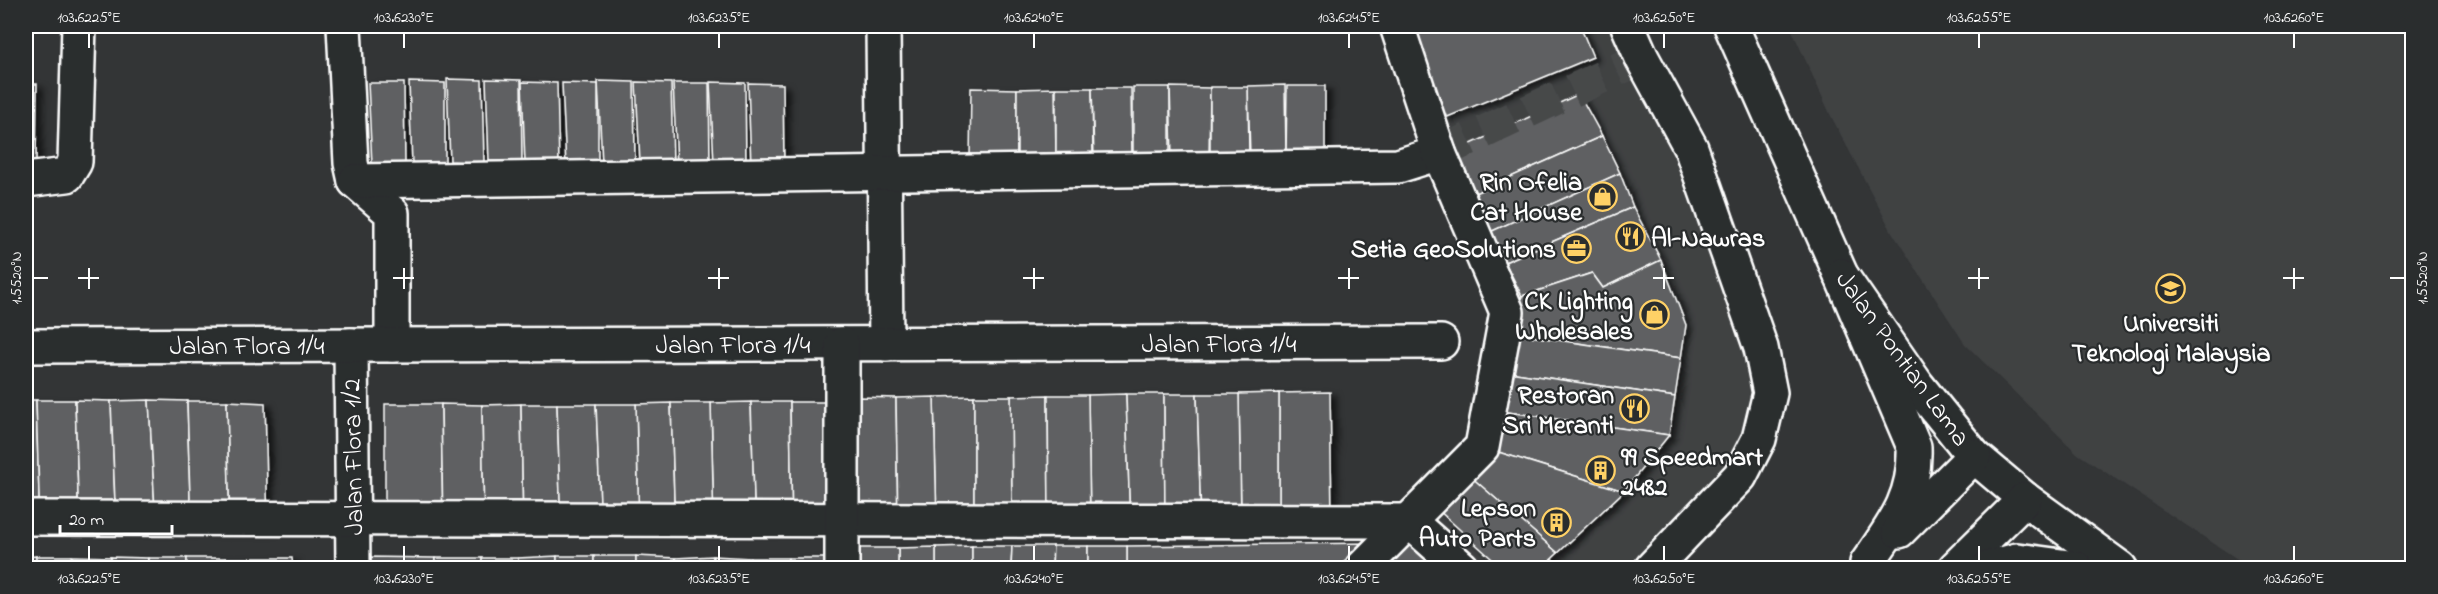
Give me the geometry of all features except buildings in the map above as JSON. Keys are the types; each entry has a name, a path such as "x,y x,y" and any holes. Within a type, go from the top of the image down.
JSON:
{"street":[{"path":"26,180 67,175 75,162 79,26"},
{"path":"344,26 351,163 355,181 392,213 392,345"},
{"path":"883,26 886,344"},
{"path":"1362,568 1482,447 1508,312 1439,153 1397,26"},
{"path":"1628,26 1642,58 1691,148 1761,348 1770,393 1760,439 1740,476 1652,568"},
{"name":"Jalan Pontian Lama","path":"1731,26 1841,275 1917,385 1974,456 2025,500 2120,568"},
{"path":"355,181 1398,166 1439,153"},
{"path":"1841,275 1914,447 1915,471 1898,518 1865,566"},
{"name":"Jalan Flora 1/4","path":"26,346 1441,342"},
{"path":"842,344 842,568"},
{"name":"Jalan Flora 1/2","path":"351,345 353,568"},
{"path":"1865,566 1974,456"},
{"path":"1954,568 2025,500"},
{"path":"26,518 1409,521 1462,568"},
{"path":"1988,568 2017,560 2076,568"}],"shaded area":[{"path":"1387,26 1643,26 1785,391 1670,568 1350,568 1474,442 1499,314"},
{"name":"Universiti Teknologi Malaysia","path":"1790,26 2412,26 2412,568 2251,568 2078,454 1965,344 1892,232 1831,116"}],"tunnel":[{"path":"1439,153 1642,58"}],"place":[{"name":"Rin Ofelia Cat House","path":"1603,196"},
{"name":"Al-Nawras","path":"1630,237"},
{"name":"Setia GeoSolutions","path":"1577,248"},
{"name":"Universiti Teknologi Malaysia","path":"2171,288"},
{"name":"CK Lighting Wholesales","path":"1654,315"},
{"name":"Restoran Sri Meranti","path":"1635,409"},
{"name":"99 Speedmart 2482","path":"1600,471"},
{"name":"Lepson Auto Parts","path":"1557,522"}]}
